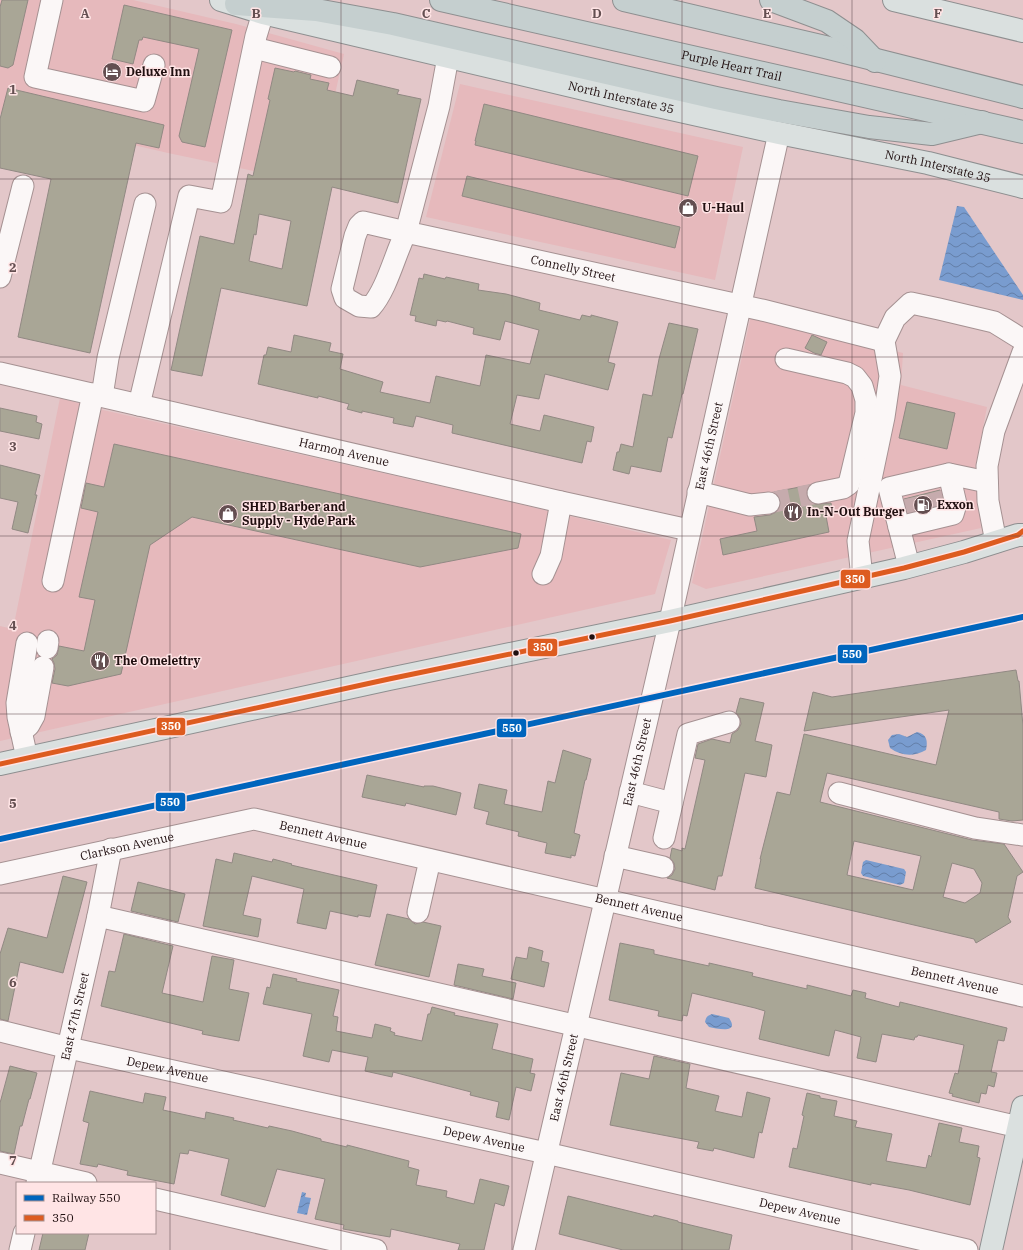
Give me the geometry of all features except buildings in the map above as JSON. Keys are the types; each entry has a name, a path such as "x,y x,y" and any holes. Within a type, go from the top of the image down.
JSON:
{"highway":[{"name":"Purple Heart Trail","path":"441,0 1023,132"},
{"path":"624,0 1023,97"},
{"path":"771,0 827,21 855,40 875,61"},
{"path":"229,2 316,10 393,24 716,98 869,127 932,134 982,122"}],"main road":[{"path":"894,0 1023,31"},
{"name":"North Interstate 35","path":"229,2 263,13 448,57 779,133 928,163 1023,187"},
{"path":"986,178 1023,200"},
{"path":"0,764 381,681 670,621 909,566 996,542 1022,537"},
{"path":"991,1250 1021,1117"}],"street":[{"path":"52,0 35,77 144,101 154,65"},
{"path":"138,405 189,196 221,202 263,13"},
{"path":"254,48 330,67"},
{"name":"Connelly Street","path":"448,57 439,106 406,232 762,310 884,341"},
{"name":"East 46th Street","path":"524,1250 670,621 689,530 779,133"},
{"path":"0,277 23,186"},
{"path":"53,581 144,204"},
{"path":"862,577 858,541 884,417 890,376 884,341 895,318 911,303 939,308 994,322 1023,340"},
{"path":"996,542 988,502 987,466 994,431 1023,352"},
{"path":"786,359 847,373 855,377 862,386 866,400 866,413 849,484 843,488 818,493"},
{"name":"Harmon Avenue","path":"0,373 689,530"},
{"path":"949,474 987,482"},
{"path":"909,510 933,500 949,474"},
{"path":"933,500 953,514 956,504 949,474"},
{"path":"698,492 750,505 769,503"},
{"path":"909,510 933,500"},
{"path":"543,574 551,556 561,502"},
{"path":"909,510 909,566"},
{"path":"21,732 29,725 34,716 41,650 17,703 18,717 21,732 27,758"},
{"path":"664,838 688,734 729,722"},
{"path":"630,792 672,803"},
{"path":"838,793 975,828 1023,835"},
{"name":"Clarkson Avenue","path":"0,874 254,819"},
{"name":"Bennett Avenue","path":"254,819 1023,996"},
{"name":"East 47th Street","path":"38,1178 69,1048 111,849"},
{"path":"615,856 662,867"},
{"path":"418,912 430,860"},
{"path":"98,916 576,1025 1021,1117"},
{"name":"Depew Avenue","path":"0,1031 69,1048 546,1153 967,1250"},
{"path":"0,1163 38,1178 76,1182"},
{"path":"156,1199 376,1250"},
{"path":"20,1250 24,1234"}],"shaded area":[{"name":"Deluxe Inn","path":"0,0 133,0 236,24 344,54 315,184 168,153 0,114"},
{"path":"460,84 743,147 715,280 426,217"},
{"path":"751,316 903,353 901,385 987,407 975,468 981,528 706,589 692,583"},
{"path":"60,398 103,410 493,498 671,540 655,594 0,741 0,626 13,629"}],"water":[{"path":"957,206 964,207 1023,295 1023,300 939,280"},
{"path":"917,732 923,734 926,738 926,750 917,754 908,755 899,753 890,748 888,740 892,735 899,734 907,737"},
{"path":"866,860 904,869 906,872 904,883 900,885 863,876 861,873 863,862"},
{"path":"712,1014 729,1018 732,1026 726,1029 709,1027 705,1020"},
{"path":"302,1192 306,1193 305,1197 311,1198 307,1215 297,1213"}],"tunnel":[{"path":"769,503 818,493"},
{"path":"931,493 936,512"},
{"path":"910,498 914,517"}],"rail line":[{"name":"550","path":"0,839 1023,617"}],"transit line":[{"name":"350","path":"0,764 389,679 670,621 904,568 964,552 1018,535 1023,531"}],"place":[{"name":"Deluxe Inn","path":"112,72"},
{"name":"U-Haul","path":"688,208"},
{"name":"Exxon","path":"923,505"},
{"name":"In-N-Out Burger","path":"793,512"},
{"name":"SHED Barber and Supply - Hyde Park","path":"228,514"},
{"name":"The Omelettry","path":"100,661"}]}
